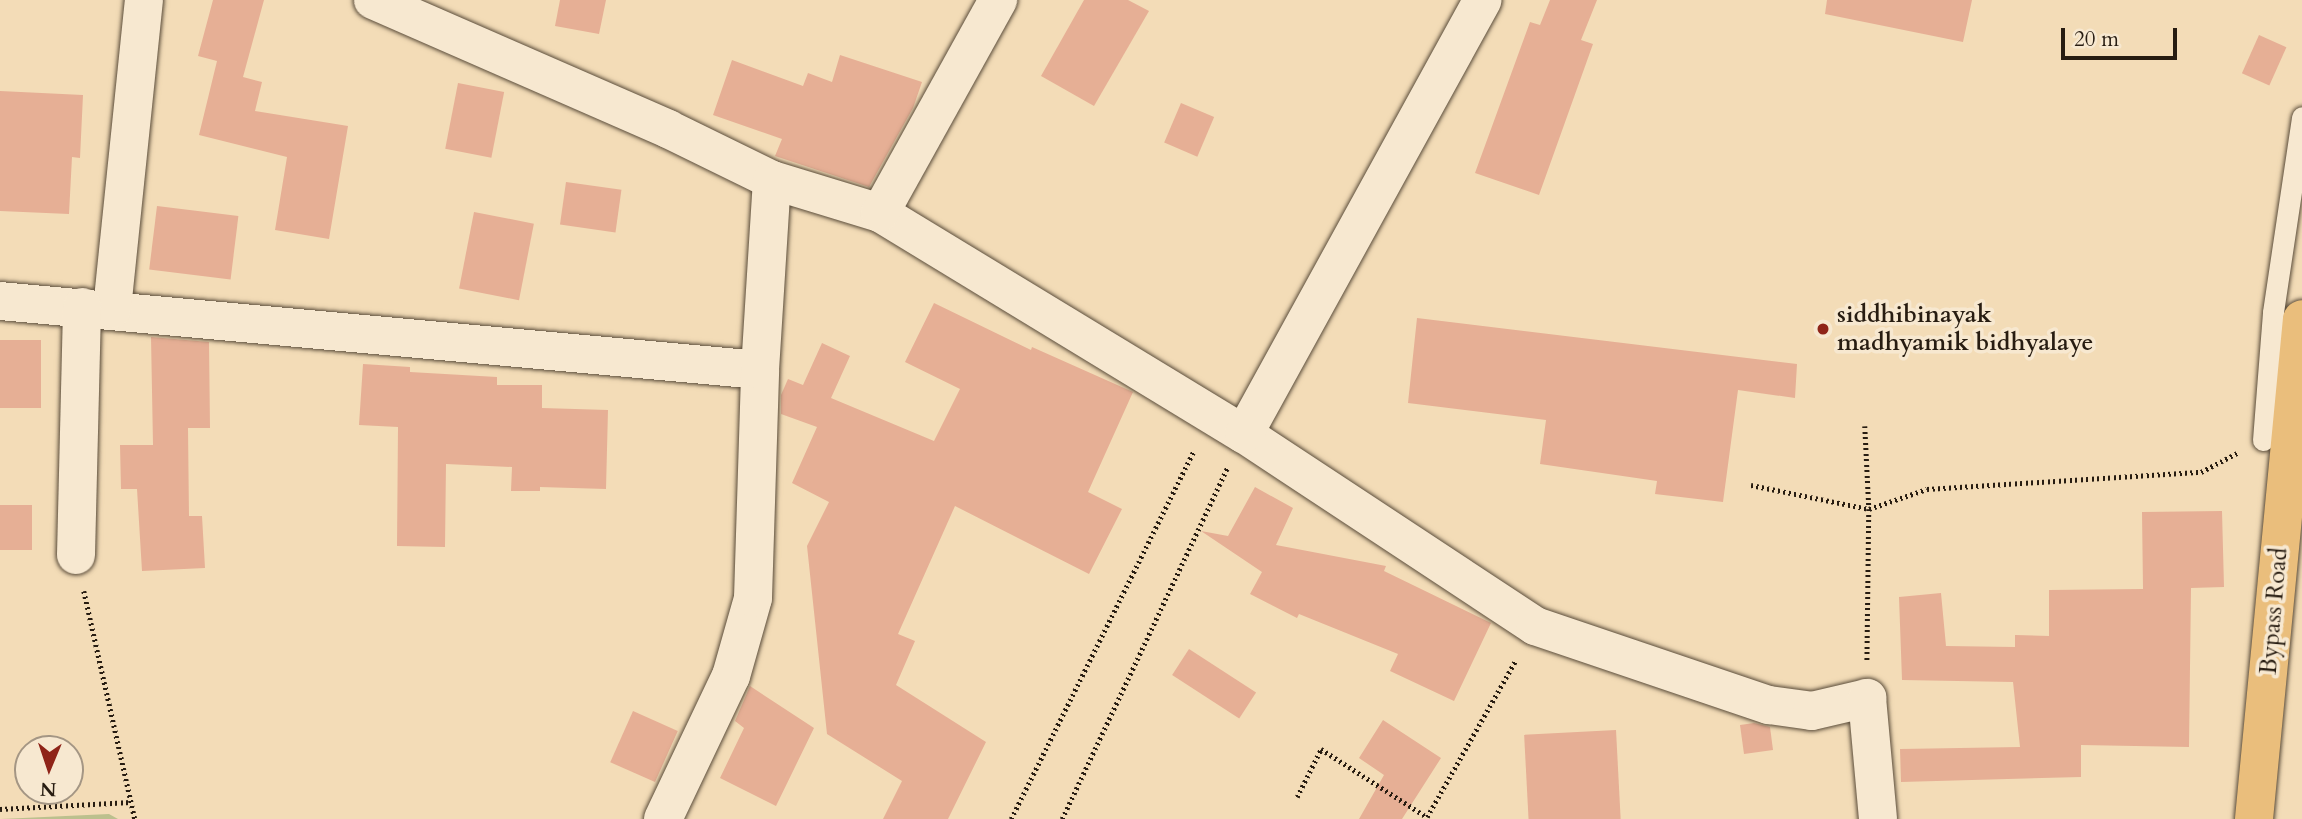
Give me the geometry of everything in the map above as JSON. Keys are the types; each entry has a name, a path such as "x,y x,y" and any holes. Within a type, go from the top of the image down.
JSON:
{"highway":[{"name":"Bypass Road","path":"2254,819 2302,319"}],"street":[{"path":"76,555 97,308 144,0"},
{"path":"373,0 422,10 772,180 880,213 1228,424 1535,626 1769,705 1812,711 1867,698 1878,819"},
{"path":"880,213 998,0"},
{"path":"1228,424 1483,0"},
{"path":"663,819 731,676 753,598 760,370 772,180"},
{"path":"0,301 760,370"}],"lane":[{"path":"2263,440 2273,312 2302,117"}],"path":[{"path":"1010,819 1228,424"},
{"path":"1062,819 1228,424"},
{"path":"1865,426 1869,509 1867,698"},
{"path":"1751,485 1869,509 1927,489 2201,472 2263,440"},
{"path":"76,555 135,819"},
{"path":"1297,797 1321,749 1427,817 1535,626"},
{"path":"0,808 131,802"}],"green space":[{"path":"109,814 118,819 1,819"}],"building":[{"path":"213,0 264,0 243,77 262,82 255,111 348,126 329,239 275,230 287,157 199,135 217,61 198,56"},
{"path":"560,0 606,0 599,34 555,26"},
{"path":"1084,0 1128,0 1149,11 1094,106 1041,76"},
{"path":"1550,0 1597,0 1581,40 1593,44 1539,195 1475,173 1530,22 1540,25"},
{"path":"1827,0 1972,0 1963,42 1825,14"},
{"path":"2259,35 2286,47 2269,86 2242,73"},
{"path":"840,55 922,82 913,108 869,187 775,156 782,139 713,115 732,60 803,86 808,73 832,82"},
{"path":"458,83 504,92 491,158 445,149"},
{"path":"0,91 83,95 80,158 72,157 69,214 0,211"},
{"path":"1181,103 1214,117 1197,157 1164,143"},
{"path":"566,182 621,190 615,232 560,225"},
{"path":"157,206 238,216 231,280 149,270"},
{"path":"474,212 534,224 519,300 459,289"},
{"path":"934,303 1031,350 1032,347 1133,392 1088,492 1122,509 1089,574 955,506 898,634 915,641 896,685 986,742 948,819 883,819 902,781 827,734 807,546 829,502 792,483 817,427 781,414 781,395 788,379 803,385 822,343 850,356 831,398 934,441 960,389 905,362"},
{"path":"1417,318 1797,364 1795,398 1738,390 1723,502 1655,494 1657,481 1540,464 1546,420 1408,403"},
{"path":"151,337 209,342 210,428 188,428 189,516 202,516 205,568 142,571 137,489 121,489 120,445 153,445"},
{"path":"0,340 41,340 41,408 0,408"},
{"path":"363,364 410,367 410,372 497,377 497,385 542,385 542,408 608,410 606,489 540,487 540,491 511,491 512,467 446,464 445,547 397,546 398,427 359,425"},
{"path":"1255,487 1293,508 1276,545 1386,566 1384,571 1491,623 1454,701 1390,671 1398,654 1299,614 1297,618 1250,594 1262,572 1201,531 1228,536"},
{"path":"0,505 32,505 32,550 0,550"},
{"path":"2222,511 2224,587 2191,588 2189,747 2081,745 2081,777 1901,782 1900,749 2020,747 2013,682 1902,680 1899,597 1941,593 1946,646 2015,647 2015,635 2049,636 2049,590 2143,589 2142,512"},
{"path":"1189,649 1256,693 1239,719 1172,675"},
{"path":"750,686 814,728 776,806 720,778 744,728 735,721"},
{"path":"633,711 678,731 655,782 610,762"},
{"path":"1383,720 1441,758 1402,819 1359,819 1384,775 1359,758"},
{"path":"1754,723 1770,727 1773,750 1744,754 1740,725"},
{"path":"1616,730 1621,819 1529,819 1524,735"}],"place":[{"name":"siddhibinayak madhyamik bidhyalaye","path":"1823,329"}]}
